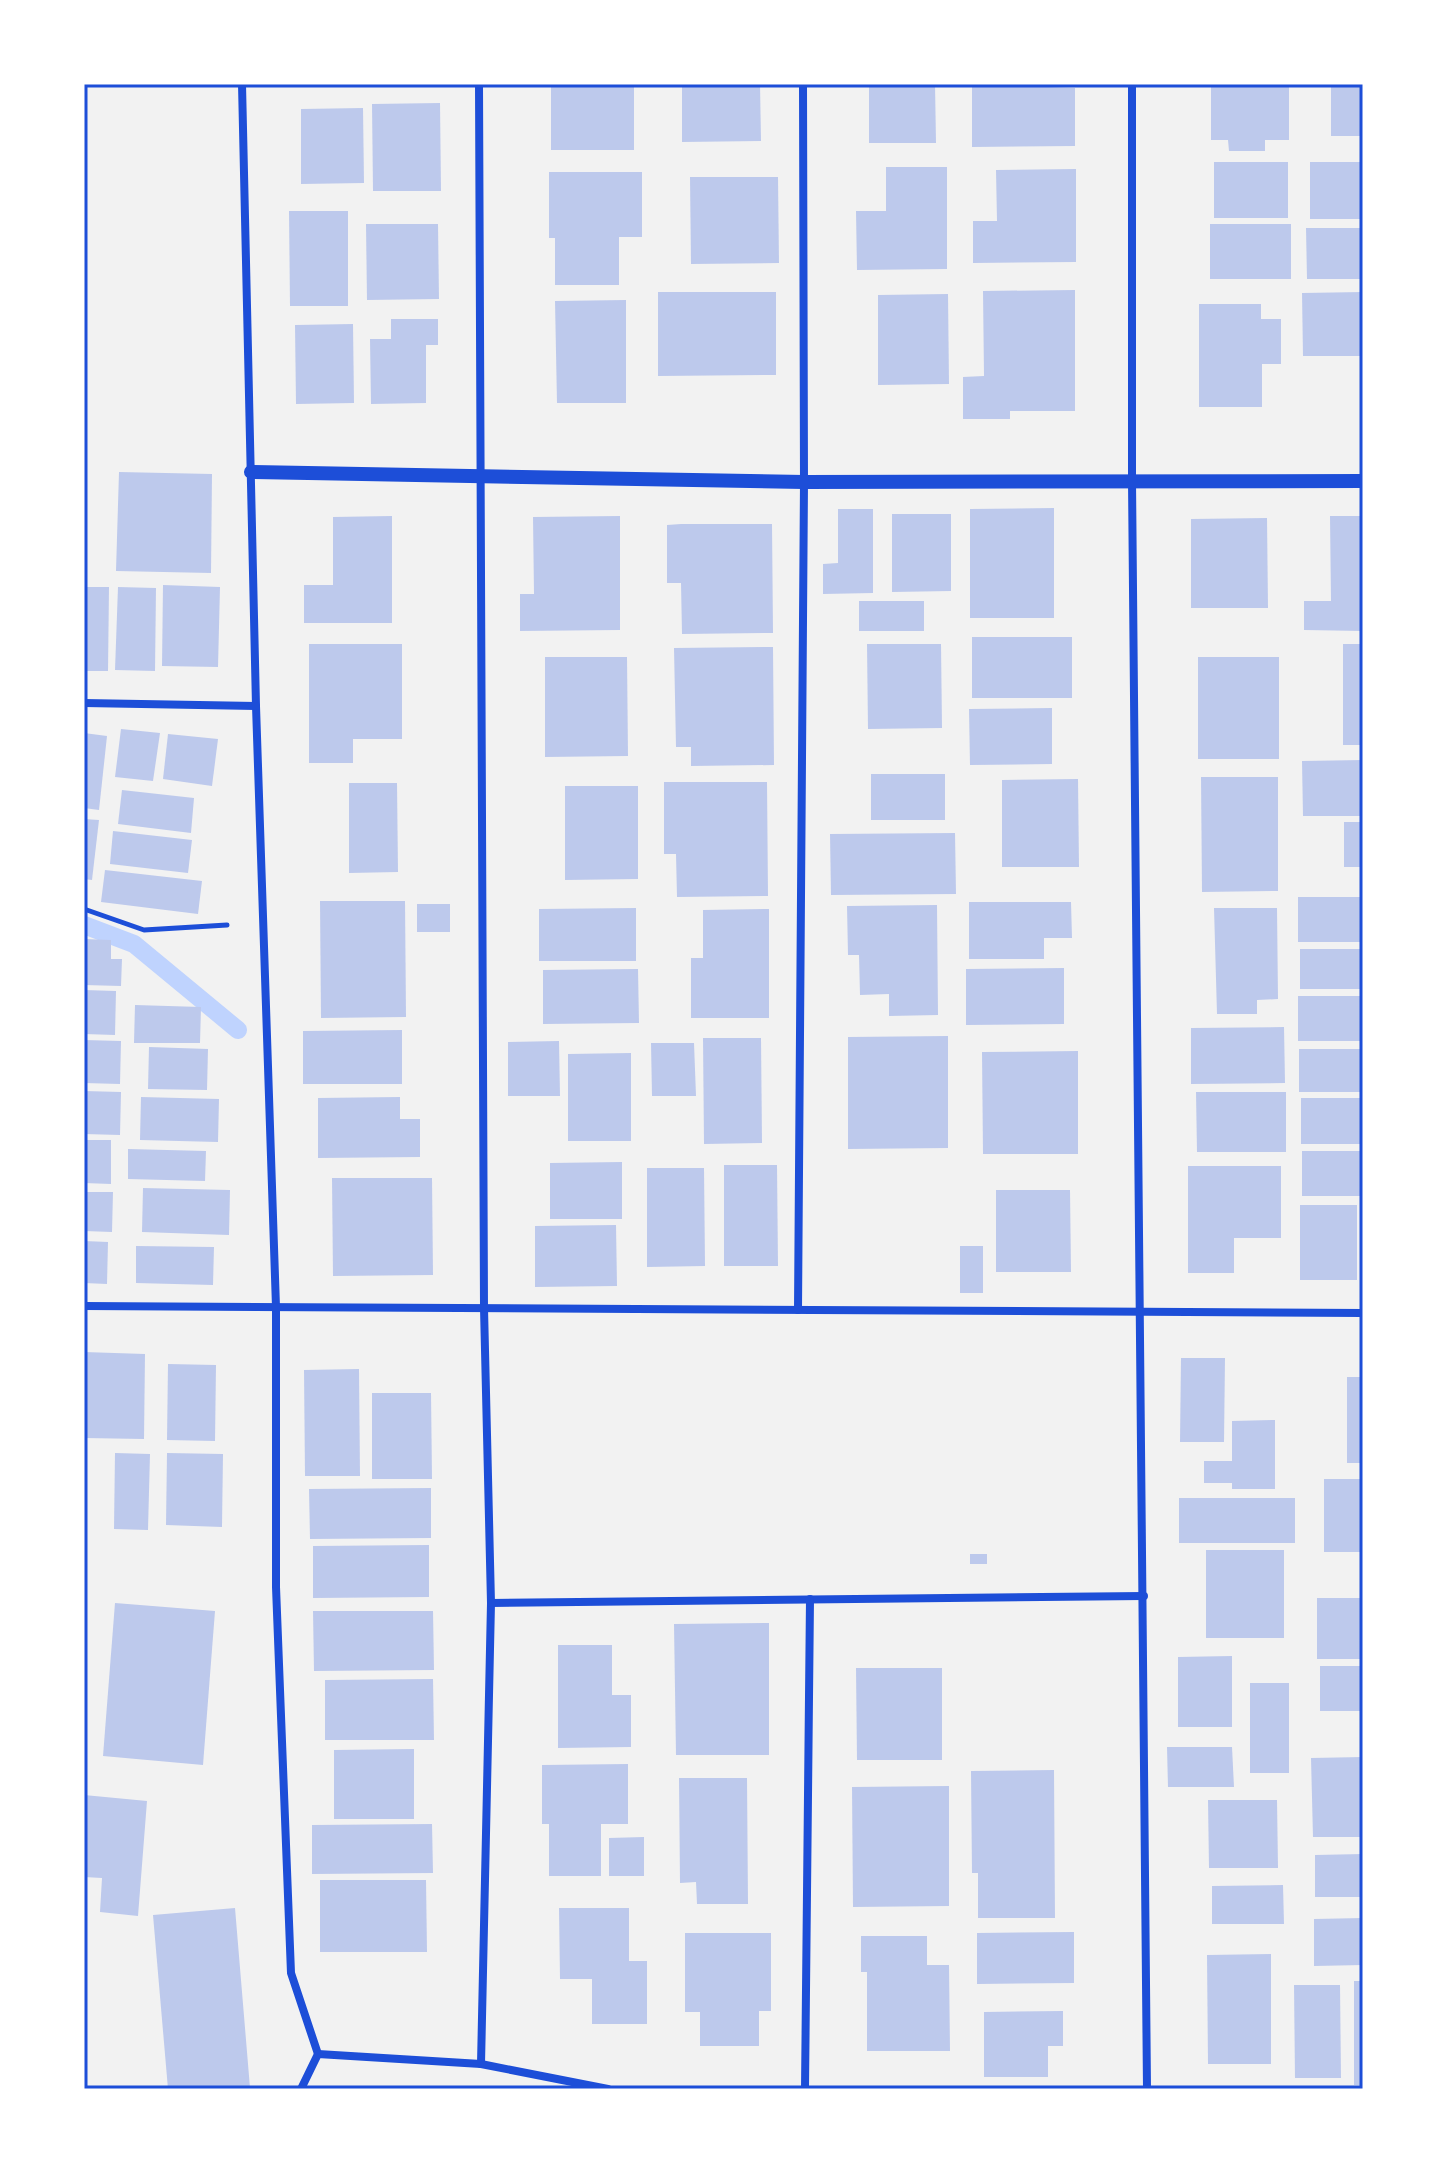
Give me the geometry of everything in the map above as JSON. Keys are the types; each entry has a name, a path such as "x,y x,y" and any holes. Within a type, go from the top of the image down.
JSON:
{"street":[{"path":"242,84 256,706 276,1307 276,1587 291,1973 318,2054 301,2089"},
{"path":"479,84 484,1308 491,1603 481,2064"},
{"path":"798,1310 804,482 803,84"},
{"path":"1132,84 1132,481 1147,2089"},
{"path":"251,472 804,482 1363,481"},
{"path":"84,703 256,706"},
{"path":"84,1306 1363,1313"},
{"path":"491,1603 1144,1596"},
{"path":"805,2089 810,1599"},
{"path":"318,2054 481,2064 608,2089"}],"path":[{"path":"84,909 144,930 263,923"}],"building":[{"path":"551,84 634,84 634,150 551,150"},
{"path":"682,84 760,84 761,141 682,142"},
{"path":"869,84 935,84 936,143 869,143"},
{"path":"972,84 1075,88 1075,146 972,147"},
{"path":"1211,84 1289,84 1289,140 1265,140 1265,151 1229,151 1228,140 1211,140"},
{"path":"1331,84 1363,84 1363,136 1331,136"},
{"path":"440,103 441,191 373,191 372,104"},
{"path":"363,108 364,183 301,184 301,109"},
{"path":"1214,162 1288,162 1288,218 1214,218"},
{"path":"1310,162 1363,162 1363,219 1310,219"},
{"path":"886,167 947,167 947,269 857,270 856,211 886,211"},
{"path":"1076,169 1076,262 973,263 973,221 997,221 996,170"},
{"path":"549,172 642,172 642,237 619,237 619,285 555,285 555,238 549,238"},
{"path":"690,177 778,177 779,263 691,264"},
{"path":"289,211 348,211 348,306 290,306"},
{"path":"366,224 438,224 439,299 367,300"},
{"path":"1210,224 1291,224 1291,279 1210,279"},
{"path":"1306,228 1363,228 1363,279 1307,279"},
{"path":"1075,290 1075,411 1010,411 1010,419 963,419 963,377 984,376 983,291"},
{"path":"658,292 776,292 776,375 658,376"},
{"path":"1363,292 1363,356 1303,356 1302,293"},
{"path":"948,294 949,384 878,385 878,295"},
{"path":"626,300 626,403 557,403 555,301"},
{"path":"1199,304 1261,304 1261,319 1281,319 1281,364 1262,364 1262,407 1199,407"},
{"path":"391,319 438,319 438,345 426,345 426,403 371,404 370,339 391,339"},
{"path":"353,324 354,403 296,404 295,325"},
{"path":"119,472 212,474 211,573 116,571"},
{"path":"1054,508 1054,618 970,618 970,509"},
{"path":"838,509 873,509 873,593 823,594 823,564 838,563"},
{"path":"892,514 951,514 951,591 892,592"},
{"path":"392,516 392,623 304,623 304,585 333,585 333,517"},
{"path":"620,516 620,630 520,631 520,594 534,594 533,517"},
{"path":"1330,516 1363,516 1363,631 1304,630 1304,601 1331,601"},
{"path":"1267,518 1268,608 1191,608 1191,519"},
{"path":"772,524 773,633 682,634 681,583 667,583 667,525"},
{"path":"163,585 220,587 218,667 162,666"},
{"path":"84,587 109,587 108,671 84,671"},
{"path":"118,587 156,588 155,671 115,670"},
{"path":"859,601 924,601 924,631 859,631"},
{"path":"972,637 1072,637 1072,698 972,698"},
{"path":"309,644 402,644 402,739 353,739 353,763 309,763"},
{"path":"867,644 941,644 942,728 868,729"},
{"path":"1343,644 1363,644 1363,745 1343,745"},
{"path":"773,647 774,765 691,766 691,747 676,747 674,648"},
{"path":"545,657 627,657 628,756 545,757"},
{"path":"1198,657 1279,657 1279,759 1198,759"},
{"path":"1052,708 1052,764 970,765 969,709"},
{"path":"121,729 160,733 153,781 115,777"},
{"path":"84,733 107,736 99,810 84,808"},
{"path":"168,734 218,739 212,786 163,779"},
{"path":"1363,760 1363,816 1303,816 1302,761"},
{"path":"871,774 945,774 945,820 871,820"},
{"path":"1201,777 1278,777 1278,891 1202,892"},
{"path":"1078,779 1079,867 1002,867 1002,780"},
{"path":"664,782 767,782 768,896 677,897 676,854 664,854"},
{"path":"349,783 397,783 398,872 349,873"},
{"path":"565,786 638,786 638,879 565,880"},
{"path":"122,790 194,798 191,833 118,824"},
{"path":"84,819 99,820 92,880 84,879"},
{"path":"1344,822 1363,822 1363,867 1344,867"},
{"path":"113,831 192,840 188,873 110,864"},
{"path":"955,833 956,894 831,895 830,834"},
{"path":"105,870 202,881 198,914 101,902"},
{"path":"1298,897 1363,897 1363,942 1298,942"},
{"path":"320,901 405,901 406,1017 321,1018"},
{"path":"969,902 1071,902 1072,938 1044,938 1044,959 969,959"},
{"path":"417,904 450,904 450,932 417,932"},
{"path":"937,905 938,1015 889,1016 889,994 860,995 859,955 848,955 847,906"},
{"path":"636,908 636,961 539,961 539,909"},
{"path":"1214,908 1277,908 1278,999 1257,1000 1257,1014 1217,1014"},
{"path":"769,909 769,1018 691,1018 691,958 703,958 703,910"},
{"path":"84,939 111,940 111,959 122,959 121,986 84,985"},
{"path":"1300,949 1363,949 1363,989 1300,989"},
{"path":"1064,968 1064,1024 966,1025 966,969"},
{"path":"638,969 639,1023 543,1024 543,970"},
{"path":"84,990 116,991 115,1035 84,1034"},
{"path":"1298,996 1363,996 1363,1041 1298,1041"},
{"path":"135,1005 201,1007 200,1043 134,1043"},
{"path":"1284,1027 1285,1083 1191,1084 1191,1028"},
{"path":"402,1030 402,1084 303,1084 303,1031"},
{"path":"948,1036 948,1148 848,1149 848,1037"},
{"path":"703,1038 761,1038 762,1143 704,1144"},
{"path":"84,1040 121,1041 120,1084 84,1083"},
{"path":"559,1041 560,1096 508,1096 508,1042"},
{"path":"651,1043 694,1043 696,1096 652,1096"},
{"path":"149,1047 208,1049 207,1090 148,1089"},
{"path":"1299,1049 1363,1049 1363,1092 1299,1092"},
{"path":"1078,1051 1078,1154 983,1154 982,1052"},
{"path":"631,1053 631,1141 568,1141 568,1054"},
{"path":"84,1091 121,1092 120,1135 84,1134"},
{"path":"1196,1092 1286,1092 1286,1152 1197,1152"},
{"path":"141,1097 219,1099 218,1142 140,1140"},
{"path":"400,1097 400,1119 420,1119 420,1157 318,1158 318,1098"},
{"path":"1301,1098 1363,1098 1363,1144 1301,1144"},
{"path":"84,1140 111,1140 111,1184 84,1183"},
{"path":"128,1149 206,1151 205,1181 128,1179"},
{"path":"1302,1151 1363,1151 1363,1196 1302,1196"},
{"path":"622,1162 622,1219 550,1219 550,1163"},
{"path":"724,1165 777,1165 778,1266 724,1266"},
{"path":"1188,1166 1281,1166 1281,1238 1234,1238 1234,1273 1188,1273"},
{"path":"647,1168 704,1168 705,1266 647,1267"},
{"path":"332,1178 432,1178 433,1275 333,1276"},
{"path":"143,1188 230,1190 229,1235 142,1232"},
{"path":"996,1190 1070,1190 1071,1272 996,1272"},
{"path":"84,1192 113,1192 112,1232 84,1231"},
{"path":"1300,1205 1357,1205 1357,1280 1300,1280"},
{"path":"616,1225 617,1286 535,1287 535,1226"},
{"path":"84,1241 108,1242 107,1284 84,1283"},
{"path":"136,1246 214,1247 213,1285 136,1283"},
{"path":"960,1246 983,1246 983,1293 960,1293"},
{"path":"84,1352 145,1354 144,1439 84,1438"},
{"path":"1181,1358 1225,1358 1224,1442 1180,1442"},
{"path":"168,1364 216,1365 215,1441 167,1440"},
{"path":"359,1369 360,1476 305,1476 304,1370"},
{"path":"1347,1377 1363,1377 1363,1463 1347,1463"},
{"path":"372,1393 431,1393 432,1479 372,1479"},
{"path":"1275,1420 1275,1489 1232,1489 1232,1483 1204,1483 1204,1461 1232,1461 1232,1421"},
{"path":"115,1453 150,1454 148,1530 114,1529"},
{"path":"167,1453 223,1454 222,1527 166,1525"},
{"path":"1324,1479 1363,1479 1363,1552 1324,1552"},
{"path":"431,1488 431,1538 310,1539 309,1489"},
{"path":"1179,1498 1295,1498 1295,1543 1179,1543"},
{"path":"429,1545 429,1597 313,1598 313,1546"},
{"path":"1206,1550 1284,1550 1284,1638 1206,1638"},
{"path":"970,1554 987,1554 987,1564 970,1564"},
{"path":"1317,1598 1363,1598 1363,1659 1317,1659"},
{"path":"115,1603 215,1611 203,1765 103,1756"},
{"path":"313,1611 433,1611 434,1670 314,1671"},
{"path":"769,1623 769,1755 676,1755 674,1624"},
{"path":"558,1645 612,1645 612,1695 631,1695 631,1747 558,1748"},
{"path":"1232,1656 1232,1727 1178,1727 1178,1657"},
{"path":"1320,1666 1363,1666 1363,1711 1320,1711"},
{"path":"856,1668 942,1668 942,1760 857,1760"},
{"path":"433,1679 434,1740 325,1740 325,1680"},
{"path":"1250,1683 1289,1683 1289,1773 1250,1773"},
{"path":"1167,1747 1232,1747 1234,1787 1168,1787"},
{"path":"414,1749 414,1819 334,1819 334,1750"},
{"path":"1363,1757 1363,1837 1313,1837 1311,1758"},
{"path":"628,1764 628,1824 601,1824 601,1876 549,1876 549,1824 542,1824 542,1765"},
{"path":"1054,1770 1055,1918 978,1918 978,1873 972,1873 971,1771"},
{"path":"679,1778 747,1778 748,1904 697,1904 696,1882 680,1883"},
{"path":"949,1786 949,1906 853,1907 852,1787"},
{"path":"84,1795 147,1801 138,1916 100,1912 102,1878 84,1877"},
{"path":"1208,1800 1277,1800 1278,1868 1209,1868"},
{"path":"432,1824 433,1873 312,1874 312,1825"},
{"path":"644,1837 644,1876 609,1876 609,1838"},
{"path":"1363,1854 1363,1897 1315,1897 1315,1855"},
{"path":"320,1880 426,1880 427,1952 320,1952"},
{"path":"1283,1885 1284,1924 1212,1924 1212,1886"},
{"path":"235,1908 250,2088 168,2089 153,1915"},
{"path":"559,1908 629,1908 629,1961 647,1961 647,2024 592,2024 592,1979 560,1979"},
{"path":"1363,1918 1363,1965 1314,1966 1314,1919"},
{"path":"1074,1932 1074,1983 977,1984 977,1933"},
{"path":"685,1933 771,1933 771,2011 759,2011 759,2046 700,2046 700,2012 685,2012"},
{"path":"861,1936 927,1936 927,1965 949,1965 950,2051 867,2051 867,1972 861,1972"},
{"path":"1271,1954 1271,2064 1208,2064 1207,1955"},
{"path":"1354,1981 1363,1981 1363,2085 1354,2085"},
{"path":"1294,1985 1340,1985 1341,2078 1295,2078"},
{"path":"1063,2011 1063,2046 1048,2046 1048,2077 984,2077 984,2012"}],"waterway":[{"path":"84,925 134,944 238,1030"}]}
